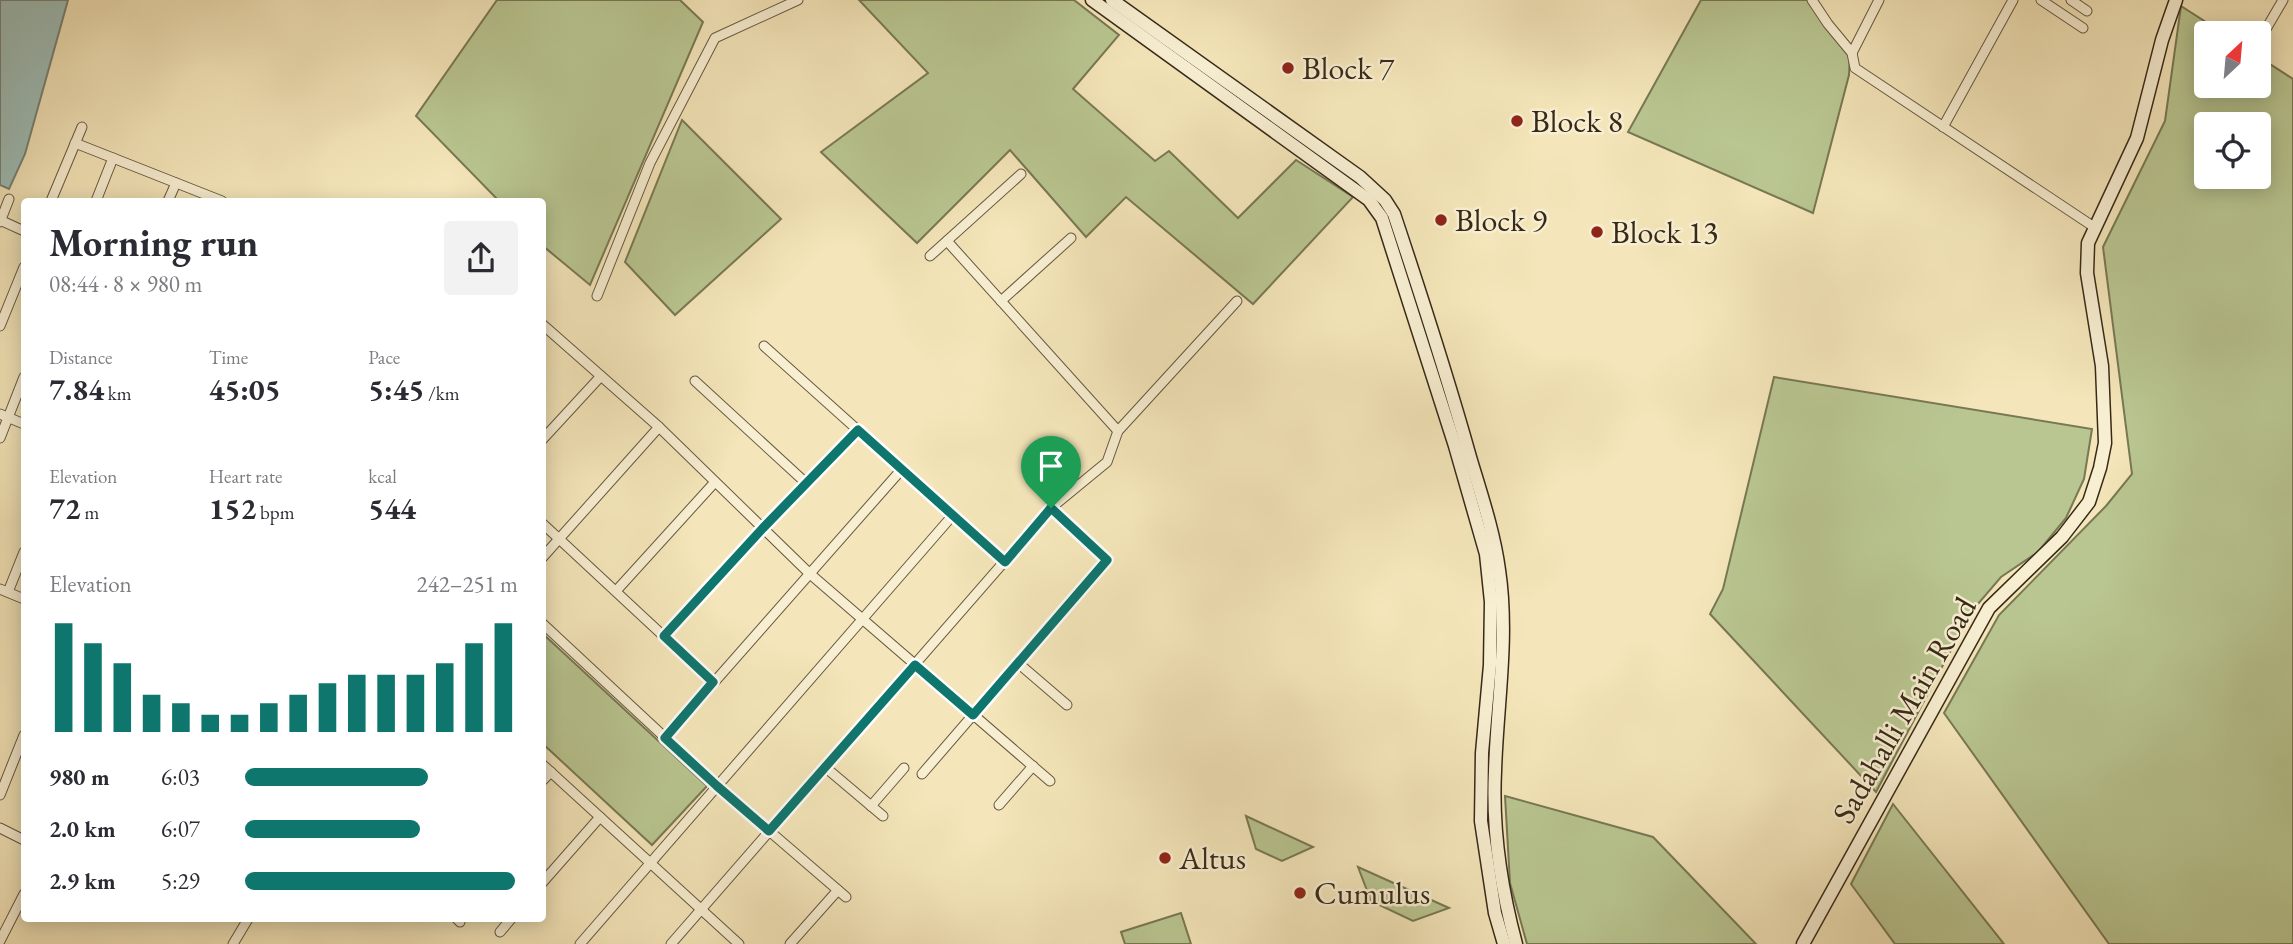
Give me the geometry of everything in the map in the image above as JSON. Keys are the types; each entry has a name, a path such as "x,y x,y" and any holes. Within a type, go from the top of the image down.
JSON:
{"street":[{"path":"597,296 650,163 688,85 715,38 798,0"},
{"path":"1092,0 1369,200 1382,218 1493,536 1500,570 1503,614 1494,812 1497,855 1516,944"},
{"path":"1112,0 1360,177 1385,200 1394,214 1460,444 1486,554 1491,602 1490,665 1482,752 1481,821 1495,912 1503,944"},
{"path":"1812,0 1852,53 1855,68 2094,227"},
{"path":"1852,53 1879,0"},
{"path":"1943,127 2013,0"},
{"path":"2041,0 2083,28"},
{"path":"2071,0 2087,11"},
{"name":"Sadahalli Main Road","path":"1803,944 1989,608 2062,537 2089,502 2101,468 2105,443 2102,366 2086,262 2088,243 2137,138 2162,40 2176,0"},
{"path":"2271,21 2283,0"},
{"path":"52,198 82,127"},
{"path":"75,143 214,198"},
{"path":"97,198 113,158"},
{"path":"930,256 1021,174"},
{"path":"169,198 176,183"},
{"path":"9,200 0,221 21,230"},
{"path":"1001,301 1070,238"},
{"path":"947,241 1118,431"},
{"path":"0,326 21,274"},
{"path":"671,944 1051,508 1107,463 1118,431 1237,301"},
{"path":"546,332 659,428 809,573 1050,781"},
{"path":"764,346 1005,562"},
{"path":"546,436 601,376"},
{"path":"695,381 806,484"},
{"path":"0,438 4,416 21,383"},
{"path":"4,416 21,423"},
{"path":"546,554 659,428"},
{"path":"664,636 858,430"},
{"path":"665,738 902,469"},
{"path":"615,591 715,482"},
{"path":"922,774 1107,560 1051,508"},
{"path":"580,944 953,515"},
{"path":"546,527 713,682"},
{"path":"21,558 4,590 21,598"},
{"path":"546,627 717,786 846,897"},
{"path":"1017,663 1067,705"},
{"path":"0,795 21,742"},
{"path":"999,804 1033,766"},
{"path":"825,767 883,816"},
{"path":"546,768 739,944"},
{"path":"871,806 904,768"},
{"path":"546,777 551,772"},
{"path":"546,878 600,817"},
{"path":"0,828 21,838"},
{"path":"790,944 838,890"},
{"path":"0,942 21,900"},
{"path":"233,944 246,922"},
{"path":"500,932 508,922"}],"green space":[{"path":"497,0 680,0 703,22 590,285 546,248 546,198 496,198 416,116"},
{"path":"859,0 1074,0 1119,35 1073,89 1155,161 1169,151 1238,218 1296,160 1353,197 1253,304 1126,197 1086,237 1010,150 917,243 821,152 928,73"},
{"path":"1701,0 1810,0 1850,55 1849,75 1813,213 1628,132"},
{"path":"2181,6 2204,21 2194,21 2194,98 2272,98 2272,65 2293,79 2293,944 2109,944 1944,713 1999,615 2106,506 2132,474 2103,247 2165,121"},
{"path":"682,120 781,219 675,315 625,262"},
{"path":"1774,377 2092,429 2084,479 2066,518 2038,552 2001,577 1971,612 1876,792 1710,614 1723,589"},
{"path":"546,637 707,786 652,845 546,747"},
{"path":"1505,796 1653,837 1756,944 1527,944 1510,883"},
{"path":"1893,804 2004,944 1895,944 1851,884"},
{"path":"1246,816 1313,847 1282,861 1256,849"},
{"path":"1358,867 1449,908 1413,921 1371,901"},
{"path":"1181,913 1191,944 1125,944 1121,932"}],"water":[{"path":"0,0 68,0 25,154 9,189 0,185"}],"place":[{"name":"Block 7","path":"1288,68"},
{"name":"Block 8","path":"1517,121"},
{"name":"Block 9","path":"1441,220"},
{"name":"Block 13","path":"1597,232"},
{"name":"Altus","path":"1165,858"},
{"name":"Cumulus","path":"1300,893"}],"route":[{"path":"858,430 1005,562 1051,508 1107,560 973,715 915,665 769,831 665,738 713,682 664,636 858,430"}]}
